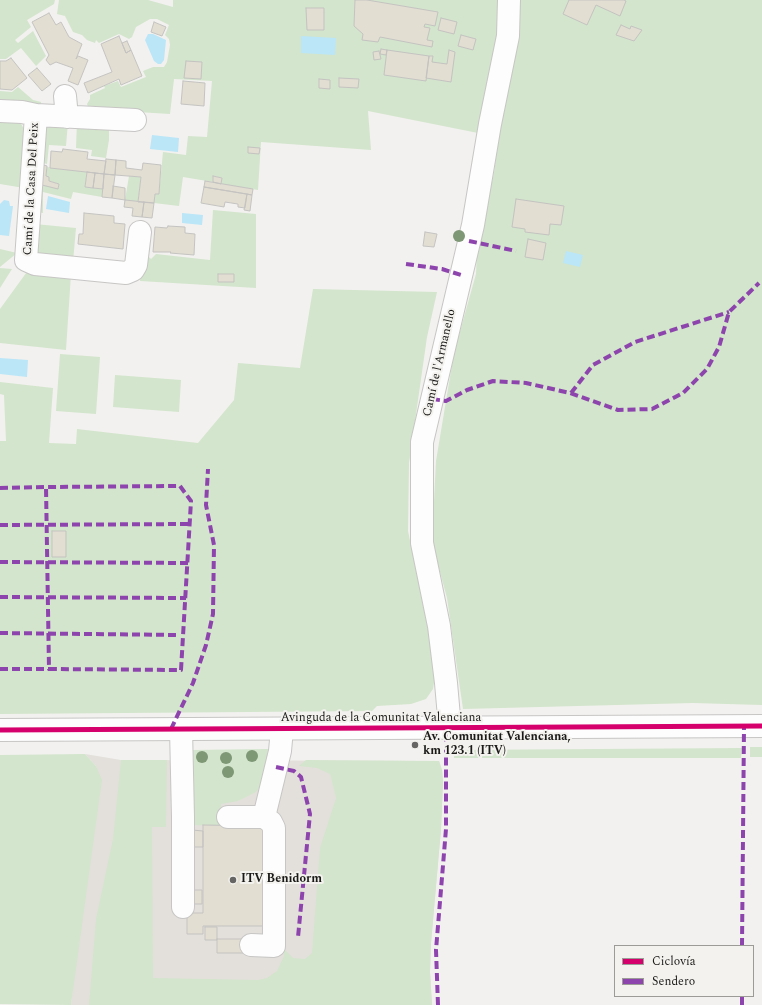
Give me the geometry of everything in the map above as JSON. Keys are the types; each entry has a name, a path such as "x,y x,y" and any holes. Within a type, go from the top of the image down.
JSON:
{"main road":[{"name":"Camí de l'Armanello","path":"450,728 439,626 422,543 422,442 472,225 490,124 508,36 509,0"},
{"name":"Camí de la Casa Del Peix","path":"0,111 22,112 36,115 66,106 135,120"},
{"name":"Camí de la Casa Del Peix","path":"36,115 26,260 35,264 126,273 133,270 136,265 140,232"},
{"name":"Avinguda de la Comunitat Valenciana","path":"0,730 762,726"},
{"path":"181,729 183,907"},
{"path":"264,817 280,751 282,729"},
{"path":"228,817 264,817 274,828 274,946 251,945"}],"shaded area":[{"path":"85,754 121,760 439,761 443,781 441,829 431,943 430,972 432,1005 71,1005 96,766"}],"green space":[{"path":"0,0 55,0 54,4 27,20 31,27 15,40 18,43 33,31 46,56 36,66 21,48 6,59 0,59"},
{"path":"59,0 148,0 173,7 173,0 502,0 501,27 478,133 368,111 371,150 261,142 258,190 221,184 222,178 214,176 213,182 183,177 179,206 154,203 155,194 159,194 163,152 186,155 188,136 207,137 212,81 174,79 170,114 89,109 87,104 90,99 90,95 105,88 104,86 118,81 121,87 146,77 143,71 153,67 164,67 167,62 170,45 169,39 165,35 169,25 157,19 150,19 136,27 132,37 129,39 119,34 99,43 96,40 95,43 87,40 82,35 73,32 65,16 57,14"},
{"path":"516,0 762,0 762,705 693,703 463,709 447,598 432,542 436,461 454,353 476,274 477,251 494,173"},
{"path":"18,87 33,100 41,102 41,106 0,104 0,91 12,92"},
{"path":"0,118 12,119 21,124 26,132 24,188 0,184"},
{"path":"68,122 66,146 49,145 47,164 40,162 38,184 59,188 59,184 49,181 49,177 46,176 47,167 87,172 85,187 103,189 102,197 73,192 71,199 43,192 43,213 35,212 41,125"},
{"path":"77,122 109,125 109,140 106,158 91,156 92,150 76,148"},
{"path":"129,176 141,177 138,202 125,200"},
{"path":"213,210 256,214 256,288 140,281 143,263 149,257 151,259 156,254 210,260"},
{"path":"35,224 76,228 73,262 37,257"},
{"path":"0,249 17,253 0,267"},
{"path":"0,268 12,269 0,288"},
{"path":"29,269 71,274 66,350 0,343 0,309"},
{"path":"313,289 437,292 427,337 409,463 408,531 436,669 433,689 426,699 411,704 377,706 372,711 0,714 0,441 6,441 4,395 0,394 0,382 53,388 49,443 76,444 77,429 198,443 234,400 238,363 300,368"},
{"path":"60,354 100,357 96,414 56,411"},
{"path":"115,375 181,380 179,412 113,407"},
{"path":"750,747 762,747 762,757 750,757"},
{"path":"742,748 741,758 454,758 454,750"},
{"path":"268,749 265,780 256,792 238,801 221,804 220,826 193,825 192,750"},
{"path":"85,754 96,766 102,780 71,1005 0,1004 0,755"},
{"path":"121,760 167,760 166,827 152,827 153,978 258,980 267,978 277,971 284,956 284,949 293,958 305,959 312,953 320,848 336,798 330,774 317,768 299,766 306,760 439,761 443,781 441,829 431,943 430,972 432,1005 89,1005 96,919 113,839"}],"water":[{"path":"148,34 153,34 166,40 164,60 161,64 154,61 145,40"},
{"path":"301,36 336,38 335,55 301,53"},
{"path":"152,135 179,138 178,152 150,149"},
{"path":"48,196 70,202 69,213 46,209"},
{"path":"4,200 9,201 10,206 13,206 9,236 0,235 0,204"},
{"path":"182,213 203,215 202,225 182,223"},
{"path":"566,251 583,255 580,267 563,263"},
{"path":"0,358 28,360 27,377 0,374"}],"building":[{"path":"355,0 367,0 438,12 435,26 425,24 424,27 430,28 427,40 433,41 432,47 380,37 378,42 362,40 363,34 354,26"},
{"path":"569,0 626,1 620,16 596,5 587,25 563,14"},
{"path":"306,8 324,8 324,30 307,30"},
{"path":"49,13 56,25 61,22 69,37 82,44 76,59 78,56 88,60 78,85 68,81 73,68 56,62 50,65 46,60 49,55 32,22"},
{"path":"441,18 457,22 454,34 438,30"},
{"path":"154,22 166,27 162,36 151,32"},
{"path":"621,25 630,29 631,26 642,30 634,41 616,35"},
{"path":"461,35 476,39 473,50 458,46"},
{"path":"119,36 126,53 131,50 142,76 121,85 119,79 88,93 84,83 112,72 101,44"},
{"path":"127,41 131,50 126,53 122,43"},
{"path":"381,49 387,50 386,55 380,54"},
{"path":"387,50 429,56 426,81 384,75"},
{"path":"449,50 455,52 451,82 426,78 429,56 433,56 432,62 447,64"},
{"path":"379,51 381,59 374,60 373,52"},
{"path":"11,58 27,78 12,90 0,89 0,61 6,61"},
{"path":"186,61 202,62 201,79 184,78"},
{"path":"37,68 51,84 42,91 28,75"},
{"path":"339,78 359,79 358,88 339,87"},
{"path":"319,79 330,80 330,89 319,88"},
{"path":"183,81 205,83 204,106 181,104"},
{"path":"248,147 260,148 259,154 248,153"},
{"path":"63,149 88,152 87,159 106,161 104,174 50,168 51,151 62,152"},
{"path":"106,159 116,160 115,175 104,174"},
{"path":"116,160 126,161 126,168 142,170 143,163 161,165 159,194 155,194 154,203 138,202 141,177 115,175"},
{"path":"40,164 47,166 46,176 49,177 49,181 59,184 58,189 38,184"},
{"path":"87,172 95,173 93,188 85,187"},
{"path":"95,173 104,174 103,189 93,188"},
{"path":"104,174 115,175 112,198 102,197"},
{"path":"213,176 222,178 221,184 213,182"},
{"path":"205,181 253,189 252,195 204,187"},
{"path":"113,186 125,188 125,200 112,198"},
{"path":"204,187 247,194 245,208 238,207 238,204 225,202 224,207 201,203"},
{"path":"247,194 252,195 250,211 244,210"},
{"path":"516,199 564,206 561,225 550,224 549,235 525,232 525,229 512,227"},
{"path":"125,200 144,202 142,217 132,216 133,208 124,207"},
{"path":"144,202 154,203 152,218 142,217"},
{"path":"84,213 114,216 114,223 125,224 123,249 78,244 79,234 83,234"},
{"path":"168,226 185,227 185,233 195,234 194,255 170,253 171,252 153,252 155,227 167,228"},
{"path":"425,232 437,234 434,247 423,246"},
{"path":"528,239 546,243 543,260 525,257"},
{"path":"218,274 234,274 234,282 218,282"},
{"path":"52,531 66,531 66,557 52,557"},
{"name":"ITV Benidorm","path":"203,825 264,826 263,926 203,926 203,934 187,934 187,913 203,913"},
{"path":"192,830 203,831 203,847 192,847"},
{"path":"187,890 202,890 202,904 187,904"},
{"path":"205,927 217,927 217,940 205,940"},
{"path":"217,939 246,939 246,953 217,953"}],"marked path":[{"path":"469,241 516,251"},
{"path":"406,264 442,269 461,275"},
{"path":"432,399 446,401 467,390 493,381 526,383 570,393 618,410 652,409 683,393 707,369 719,347 729,312 759,283"},
{"path":"571,393 593,365 635,342 729,312"},
{"path":"171,729 193,683 206,645 213,614 214,545 206,505 208,469"},
{"path":"180,486 191,501 181,670 49,669 46,487 180,486"},
{"path":"0,488 46,487"},
{"path":"0,525 190,524"},
{"path":"0,562 188,563"},
{"path":"0,597 186,598"},
{"path":"0,633 179,635"},
{"path":"0,669 49,669"},
{"path":"742,945 744,726"},
{"path":"438,1005 436,950 446,829 446,728"},
{"path":"276,767 294,771 301,777 310,814 298,937"},
{"path":"742,997 742,1005"}],"cycle path":[{"path":"0,730 762,726"}],"place":[{"name":"Av. Comunitat Valenciana, km 123.1 (ITV)","path":"415,745"},
{"name":"ITV Benidorm","path":"233,880"}]}
